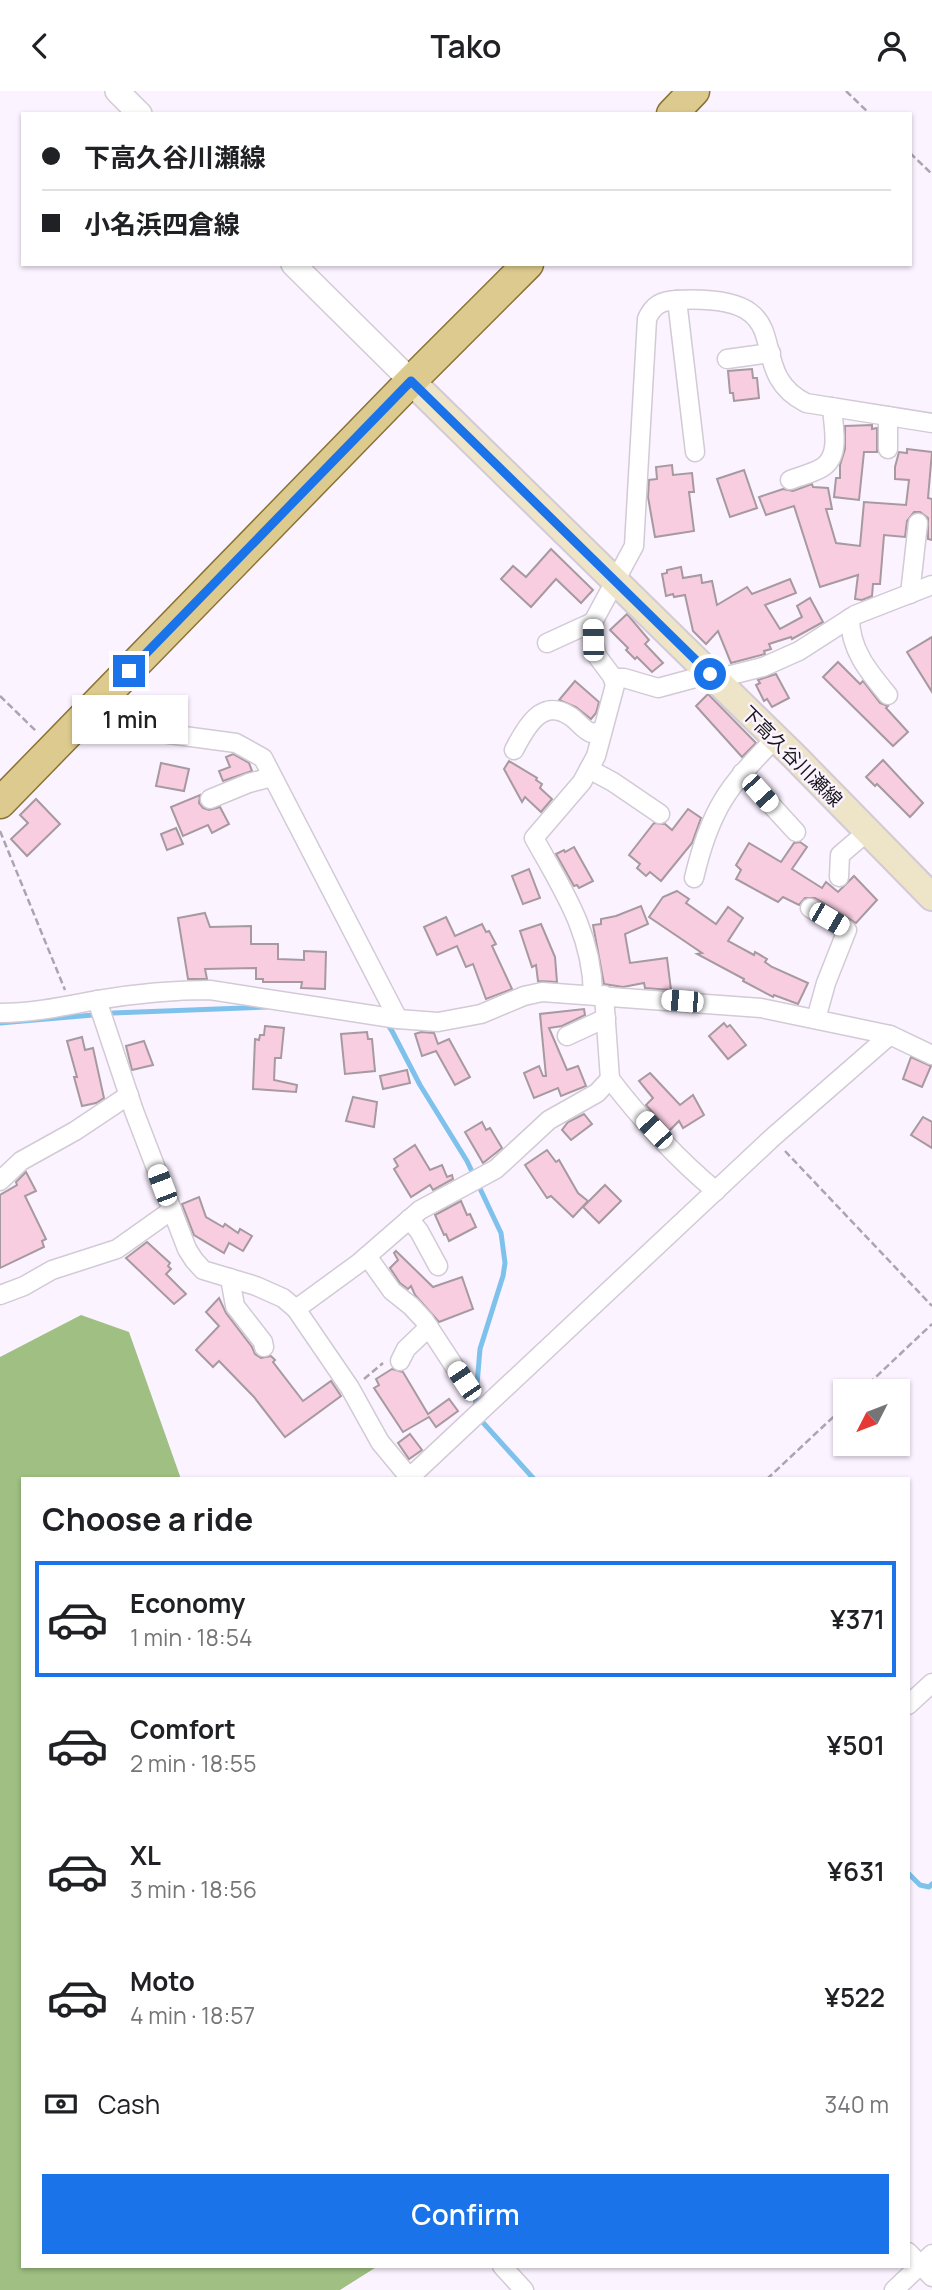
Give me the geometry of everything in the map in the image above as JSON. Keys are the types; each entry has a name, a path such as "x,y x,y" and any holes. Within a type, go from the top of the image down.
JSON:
{"main road":[{"path":"674,112 694,91"},
{"path":"0,803 526,266"},
{"name":"下高久谷川瀬線","path":"411,381 776,738 932,897"}],"street":[{"path":"117,91 139,112"},
{"path":"295,266 411,381"},
{"path":"716,1191 699,1177 610,1079 606,1018 587,947 577,916 534,838 582,782 596,756 615,685 597,656 593,640 593,622 634,545 647,319 659,302 704,299 738,305 755,316 761,324 779,378 792,396 806,403 932,423"},
{"path":"677,300 695,451"},
{"path":"727,359 771,353"},
{"path":"790,479 823,467 831,459 834,452 832,407"},
{"path":"887,449 888,416"},
{"path":"910,594 918,523"},
{"path":"613,678 624,678 658,688 763,667 799,651 850,618 932,585"},
{"path":"850,618 851,637 858,654 888,695"},
{"path":"547,643 593,622"},
{"path":"513,750 528,725 545,711 556,710 566,714 591,733 602,731"},
{"path":"79,722 236,743 263,758 398,1019"},
{"path":"694,878 714,813 742,773 776,738"},
{"path":"589,769 660,814"},
{"path":"742,773 796,832"},
{"path":"210,800 249,783 272,777"},
{"path":"839,877 840,855 868,831"},
{"path":"810,908 847,930 826,983 816,1019"},
{"path":"0,1013 185,990 210,990 398,1019 438,1022 481,1014 524,996 542,992 761,1008 890,1035 932,1055"},
{"path":"97,1000 129,1095 172,1210 194,1260 204,1270 274,1294 296,1309 351,1390 380,1442 407,1477"},
{"path":"567,1036 606,1018"},
{"path":"409,1477 773,1137 890,1035"},
{"path":"296,1309 367,1256 420,1210 496,1170 549,1120 597,1093 610,1079"},
{"path":"0,1181 21,1161 75,1131 129,1095"},
{"path":"0,1295 52,1271 117,1249 172,1210"},
{"path":"409,1219 419,1231 438,1266"},
{"path":"367,1256 392,1291 411,1306 429,1327 464,1381"},
{"path":"230,1278 230,1310 263,1342 264,1347"},
{"path":"400,1360 406,1349 429,1327"},
{"path":"910,1703 932,1683"},
{"path":"894,2290 923,2262"},
{"path":"504,2268 524,2290"}],"path":[{"path":"846,91 868,112"},
{"path":"912,155 932,174"},
{"path":"0,696 53,748"},
{"path":"0,831 71,1006"},
{"path":"773,1137 932,1306"},
{"path":"874,1379 932,1324"},
{"path":"351,1390 392,1355 400,1360"},
{"path":"769,1477 833,1417"}],"green space":[{"path":"81,1315 129,1332 180,1477 21,1477 21,2268 375,2268 340,2290 0,2290 0,1357"}],"building":[{"path":"752,369 753,378 757,378 759,398 734,401 733,393 730,393 728,371"},
{"path":"872,425 872,429 877,428 877,452 864,452 859,500 834,497 836,478 840,478 840,465 845,449 845,426"},
{"path":"907,449 932,452 928,498 932,499 932,540 928,539 928,518 920,512 914,512 907,521 905,537 884,535 880,584 873,584 872,596 862,600 855,599 858,575 820,587 794,506 766,515 759,497 783,489 793,491 812,484 813,487 828,488 832,509 826,509 836,543 860,546 864,502 906,505 909,480 895,479 895,467 899,452 907,453"},
{"path":"672,465 673,475 692,473 694,492 689,492 694,531 655,537 648,497 649,480 657,479 656,467"},
{"path":"744,470 757,508 730,517 717,479"},
{"path":"551,549 593,590 581,603 556,579 531,607 501,579 513,566 526,577"},
{"path":"681,567 683,578 701,575 702,583 712,581 717,605 747,587 752,594 790,579 796,593 765,605 780,629 802,617 797,606 810,598 823,622 792,639 791,637 769,644 771,649 764,651 765,654 731,663 718,631 706,644 693,631 685,595 666,596 662,574"},
{"path":"627,614 649,640 645,644 663,663 652,672 626,650 628,648 610,630"},
{"path":"932,637 932,692 907,652"},
{"path":"838,662 860,684 863,681 880,703 888,706 886,708 908,732 893,746 823,677"},
{"path":"776,674 789,698 772,707 767,699 764,701 756,685 760,683 758,680"},
{"path":"575,681 599,702 591,719 576,707 559,700"},
{"path":"708,694 756,743 742,757 696,706"},
{"path":"233,754 249,763 252,771 223,781 219,771 230,767 226,757"},
{"path":"883,760 923,803 910,817 877,784 875,786 866,777"},
{"path":"509,761 537,778 542,784 540,788 552,799 541,812 525,797 522,802 504,769"},
{"path":"161,763 189,769 184,791 156,786"},
{"path":"200,795 199,803 203,808 209,810 220,807 229,824 212,833 208,825 183,836 171,807"},
{"path":"36,799 60,824 27,856 11,839 28,823 20,815"},
{"path":"688,809 701,818 692,843 661,881 650,872 646,876 637,868 640,864 629,855 654,823 665,824 672,830"},
{"path":"176,828 183,844 167,850 161,834"},
{"path":"800,842 807,847 792,869 822,888 826,882 838,892 854,876 877,900 856,923 815,898 805,898 799,905 783,897 778,902 736,879 741,870 736,865 749,843 781,862 794,843"},
{"path":"574,847 593,881 579,888 574,886 556,854"},
{"path":"529,869 540,898 523,904 512,876"},
{"path":"677,891 689,899 686,903 716,924 728,907 743,918 728,941 754,955 755,952 767,959 765,962 772,967 808,983 798,1004 774,995 773,997 743,981 744,979 697,954 702,953 649,917 663,897"},
{"path":"641,906 648,924 625,934 630,963 667,958 671,990 645,988 644,983 623,987 604,984 593,925 601,924 601,919"},
{"path":"205,913 210,927 251,926 251,944 278,944 278,959 304,960 304,951 326,952 325,989 301,988 302,982 263,982 263,979 256,979 256,968 205,969 207,979 188,979 178,918"},
{"path":"446,917 455,936 482,924 486,932 489,931 496,944 492,946 512,989 486,999 473,964 466,967 457,946 437,955 424,927"},
{"path":"541,924 555,957 557,982 538,981 536,965 532,967 520,931"},
{"path":"584,1009 585,1015 562,1026 549,1028 567,1070 578,1066 586,1086 561,1096 558,1088 534,1098 524,1073 539,1066 543,1076 546,1076 540,1014"},
{"path":"724,1023 727,1027 730,1025 746,1045 728,1059 709,1036"},
{"path":"265,1026 284,1028 281,1058 275,1058 274,1080 297,1085 296,1092 253,1089 255,1039 259,1040 260,1035 264,1035"},
{"path":"367,1032 368,1039 372,1039 375,1071 345,1074 341,1034"},
{"path":"434,1033 438,1044 449,1039 470,1077 455,1085 436,1051 422,1056 415,1034"},
{"path":"82,1037 85,1050 93,1048 104,1098 82,1106 67,1041"},
{"path":"144,1041 153,1065 132,1070 126,1046"},
{"path":"911,1057 931,1066 922,1087 903,1079"},
{"path":"407,1070 410,1083 383,1089 380,1076"},
{"path":"650,1073 680,1105 693,1095 704,1115 683,1128 679,1121 669,1131 646,1105 653,1098 639,1081"},
{"path":"353,1097 377,1102 374,1127 346,1121"},
{"path":"584,1114 592,1124 571,1140 562,1130 568,1122"},
{"path":"923,1117 932,1122 932,1148 911,1135"},
{"path":"482,1122 486,1130 490,1128 502,1148 483,1163 465,1132"},
{"path":"415,1145 430,1170 442,1165 447,1177 452,1175 453,1179 433,1190 430,1185 411,1197 394,1169 398,1166 394,1159"},
{"path":"547,1150 556,1162 559,1160 578,1193 588,1201 573,1217 551,1196 547,1198 525,1165"},
{"path":"26,1172 36,1191 25,1196 46,1239 42,1241 44,1247 0,1268 0,1195 17,1185 16,1182"},
{"path":"605,1185 621,1201 599,1223 583,1207"},
{"path":"199,1197 206,1217 223,1227 225,1224 238,1233 240,1229 252,1236 243,1251 229,1243 224,1253 194,1235 182,1204"},
{"path":"461,1201 476,1227 449,1241 435,1215"},
{"path":"147,1242 170,1263 168,1266 171,1269 166,1274 186,1294 174,1304 126,1258"},
{"path":"396,1251 433,1287 462,1277 473,1309 439,1322 415,1295 411,1286 408,1289 400,1283 390,1268 398,1260 394,1253"},
{"path":"219,1298 226,1313 255,1354 261,1358 271,1356 303,1401 331,1381 341,1396 285,1437 254,1397 219,1361 213,1367 196,1350 219,1326 206,1312"},
{"path":"392,1369 403,1372 428,1414 449,1399 458,1411 436,1427 429,1417 403,1432 374,1388 379,1385 376,1379"},
{"path":"410,1434 422,1450 409,1459 398,1443"}],"waterway":[{"path":"113,1013 267,1007"},
{"path":"0,1023 93,1015"},
{"path":"384,1024 392,1031 420,1085 467,1161 501,1233 505,1263 480,1349 475,1408"},
{"path":"478,1417 532,1477"},
{"path":"910,1875 920,1885 929,1887 932,1884"}],"route":[{"path":"129,671 411,381 710,674"}]}
